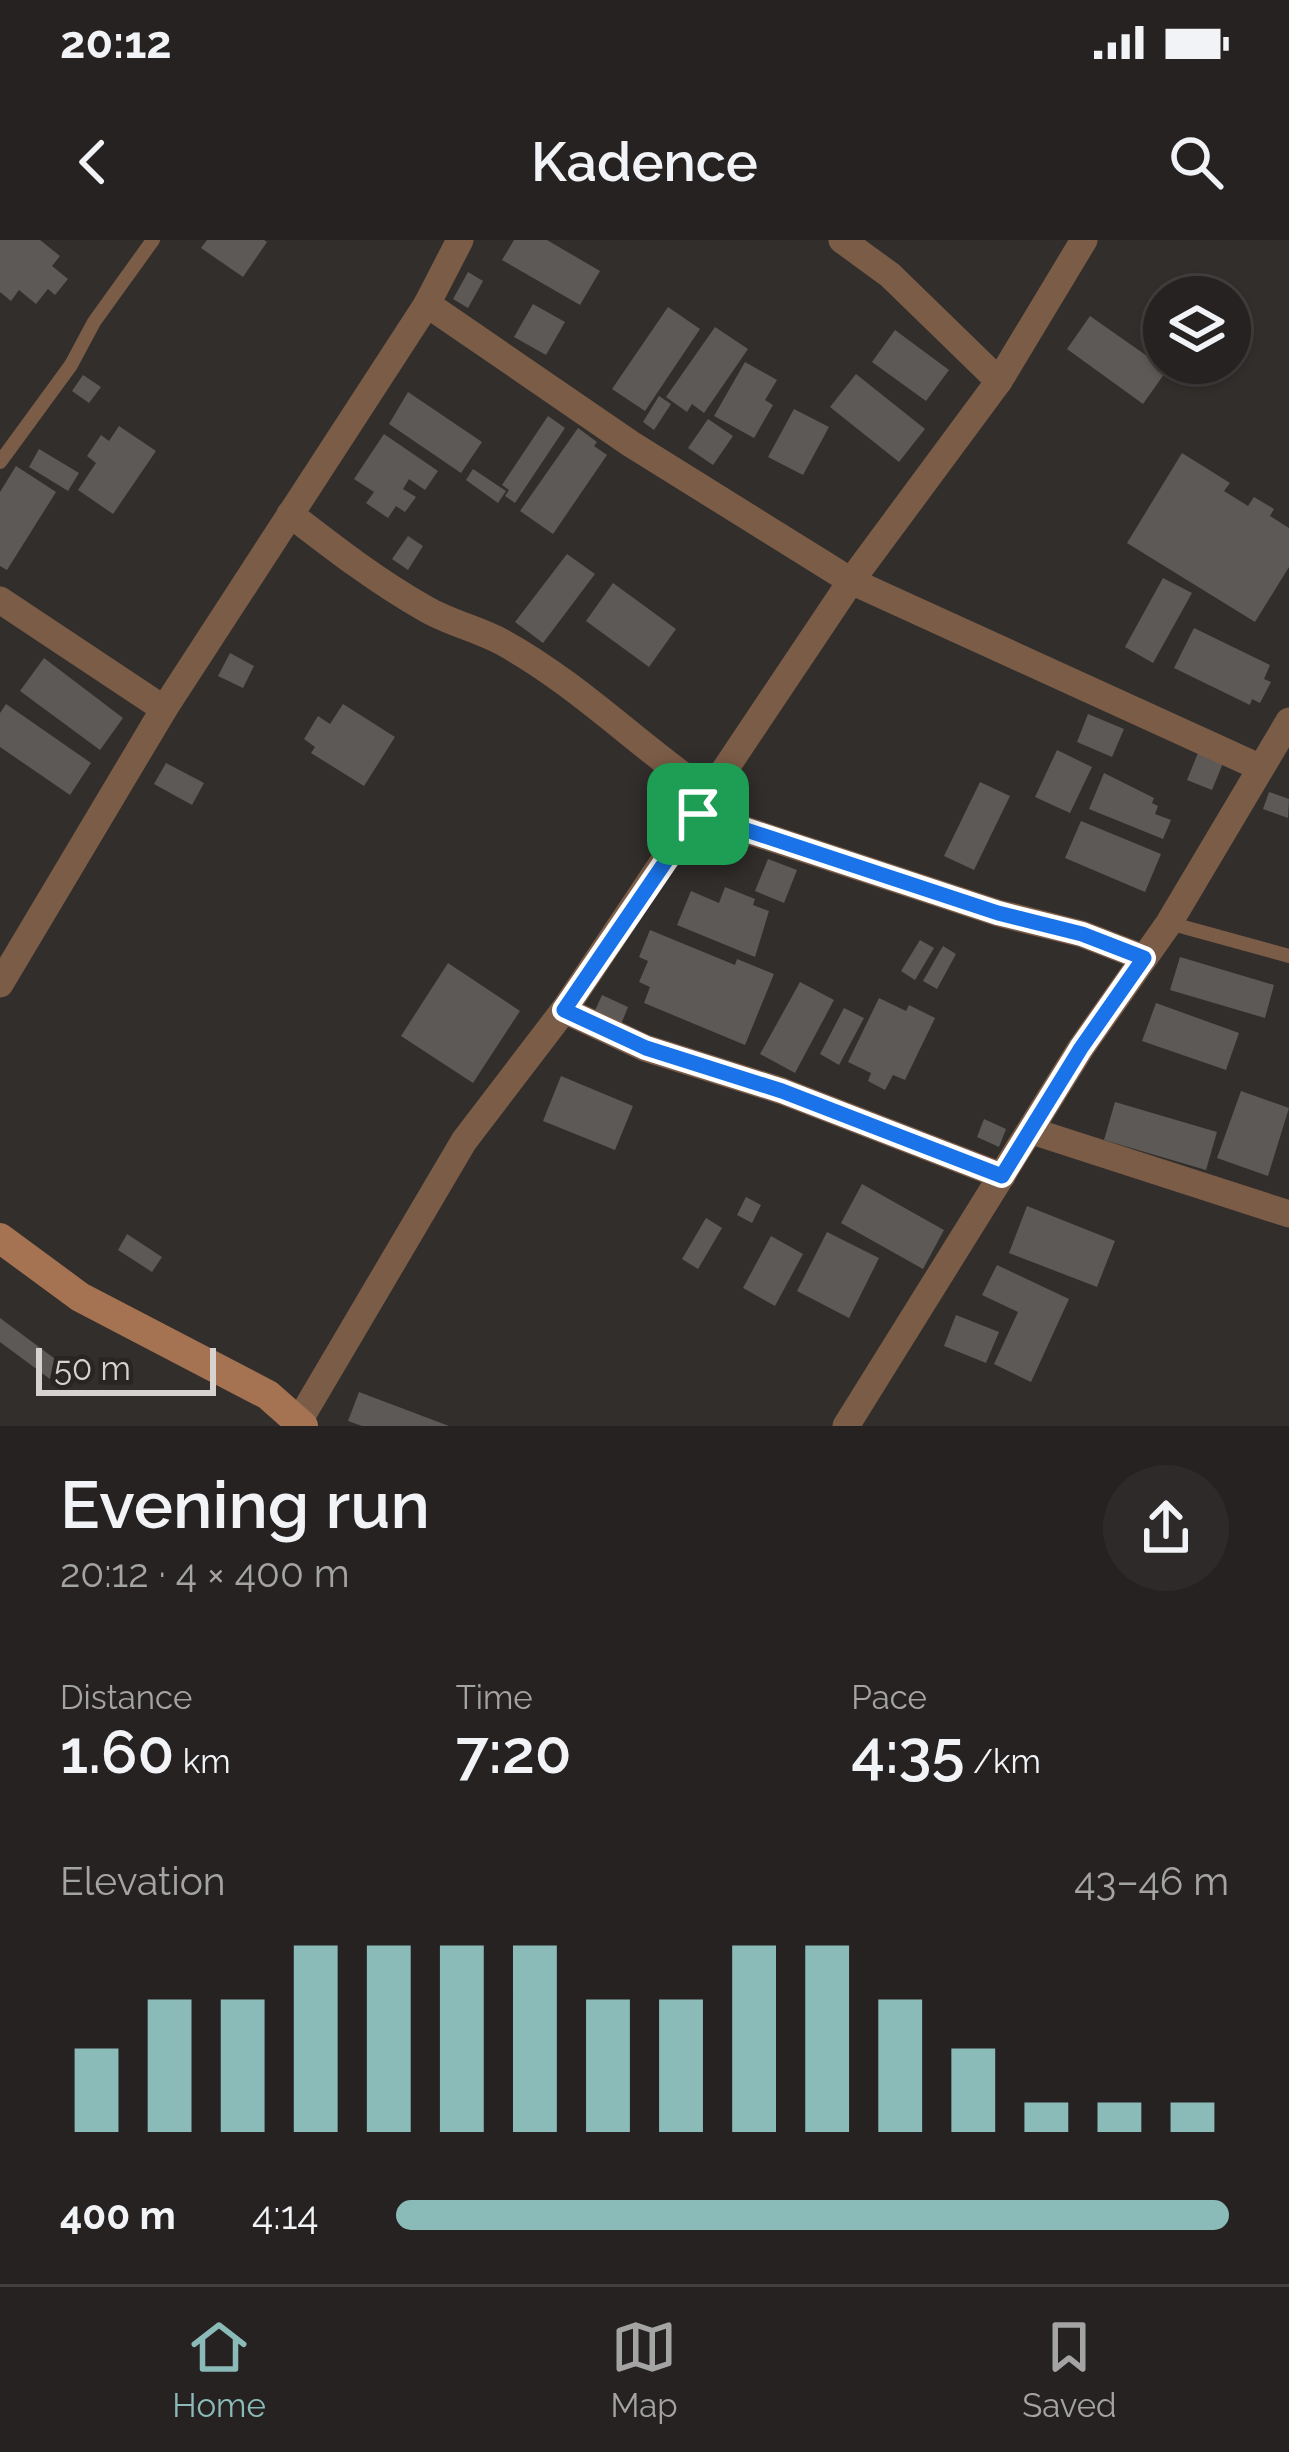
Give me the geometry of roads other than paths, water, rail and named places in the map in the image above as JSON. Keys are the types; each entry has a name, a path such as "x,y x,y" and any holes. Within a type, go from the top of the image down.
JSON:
{"street":[{"path":"0,985 164,709 427,304 460,240"},
{"path":"842,240 890,275 999,381"},
{"path":"0,1238 80,1297 268,1395 300,1424 464,1141 564,1010 851,581 999,381 1084,240"},
{"path":"427,304 632,444 851,581 1259,767"},
{"path":"290,514 364,571 430,612 501,641 561,680 662,762 704,805 998,913 1082,934 1144,958"},
{"path":"0,600 164,709"},
{"path":"846,1426 1081,1048 1169,923 1289,721"},
{"path":"564,1010 646,1048 782,1091 1002,1176"},
{"path":"1033,1131 1289,1214"}],"lane":[{"path":"0,462 153,240"},
{"path":"1169,923 1289,956"}]}
